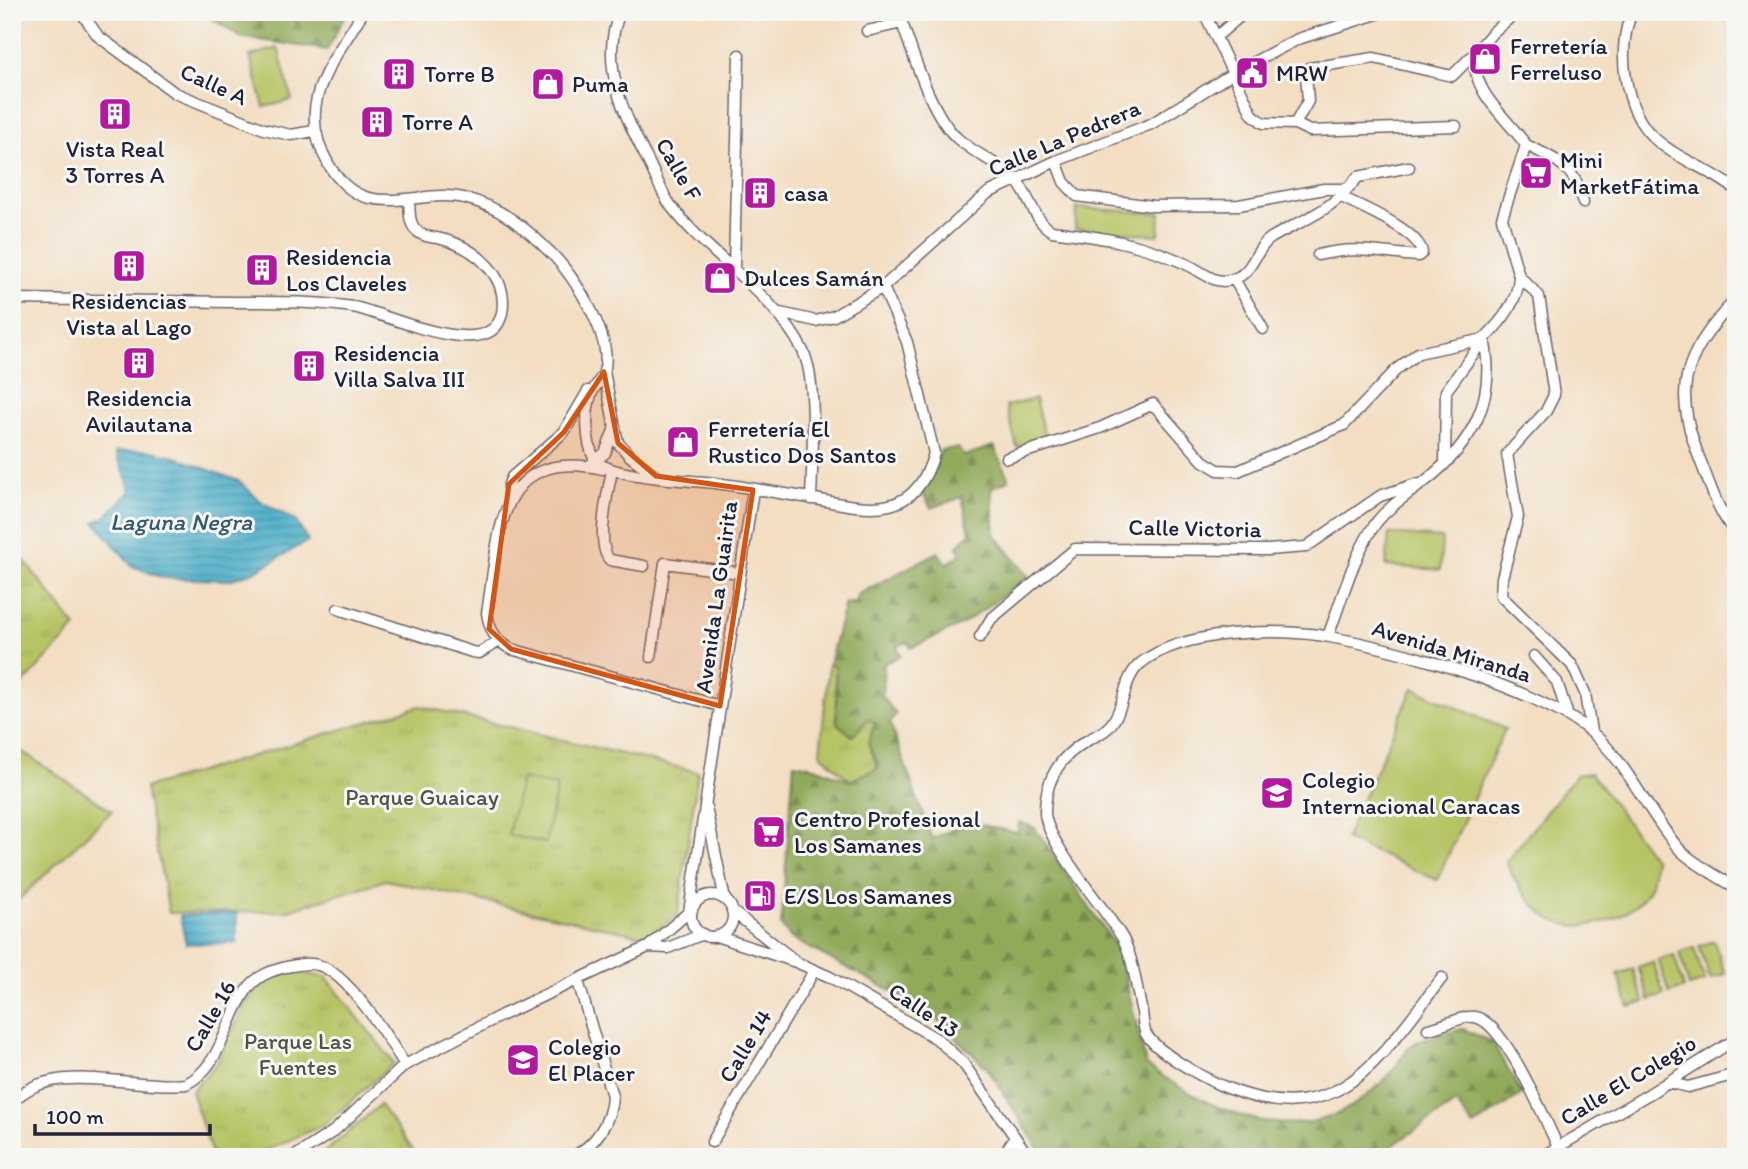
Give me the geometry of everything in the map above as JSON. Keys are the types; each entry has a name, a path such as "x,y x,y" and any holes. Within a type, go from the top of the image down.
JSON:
{"street":[{"name":"Calle A","path":"81,12 98,36 175,93 264,129 291,135 314,131"},
{"path":"363,12 323,79 315,102 314,131 332,170 351,189 370,198 409,200 462,197 496,210 523,227 564,266 583,297 603,339 604,372 614,428 623,450 656,476"},
{"name":"Calle F","path":"620,12 614,26 611,59 619,100 670,205 780,313"},
{"path":"1204,12 1257,120 1263,123 1295,124 1312,131 1456,126"},
{"path":"1217,36 1245,12"},
{"name":"Calle La Pedrera","path":"780,313 816,321 834,316 883,287 988,193 1015,178 1151,124 1235,72 1298,38 1352,17 1383,12"},
{"path":"1295,124 1307,105 1306,72 1309,68 1374,58 1452,76 1493,32 1517,12"},
{"path":"1632,12 1624,41 1623,63 1643,121 1652,136 1736,190"},
{"path":"867,31 902,23 946,125 956,138 1015,178 1050,230 1138,244 1187,264 1216,282 1234,279 1245,273 1268,240 1344,193 1358,177 1409,167"},
{"path":"1474,54 1479,87 1526,145 1568,168 1579,184 1583,203"},
{"path":"734,270 739,55"},
{"path":"1445,463 1446,391 1511,307 1518,290 1519,275 1502,218 1526,145"},
{"path":"1056,161 1064,182 1073,193 1110,202 1205,207 1256,203 1324,189 1344,193 1417,241 1422,253 1418,256 1384,254 1350,248 1318,255"},
{"path":"12,299 291,303 354,307 460,338 483,336 499,323 502,315 501,295 492,272 476,254 419,233 410,221 409,200"},
{"path":"1519,275 1539,296 1555,392 1546,411 1507,454 1518,514 1501,594 1504,601 1572,665 1585,693 1591,732"},
{"path":"1234,279 1263,329"},
{"path":"753,490 836,505 876,509 894,505 910,493 929,470 934,453 920,391 906,342 883,287"},
{"path":"1736,299 1698,343 1684,386 1692,443 1715,497 1736,533"},
{"path":"780,313 804,353 809,369 811,499"},
{"path":"1007,458 1100,428 1153,404 1210,467 1225,471 1244,470 1344,425 1397,369 1418,353 1484,339"},
{"path":"1328,636 1370,533 1399,500 1426,481 1445,463 1470,433 1484,407 1489,369 1484,339"},
{"path":"591,464 588,408 604,372"},
{"path":"509,503 509,484 512,477 564,432 590,387 604,372"},
{"path":"614,428 609,447 591,464 539,469 526,478 509,503 502,515 487,613 489,629 498,642 511,649 720,706"},
{"name":"Avenida La Guairita","path":"591,464 611,470 753,490 706,807 700,825 689,912"},
{"path":"611,470 603,550 610,560 644,566"},
{"name":"Calle Victoria","path":"980,637 991,619 1075,549 1306,548 1380,496 1426,481"},
{"path":"651,657 665,563 740,573"},
{"path":"338,609 472,652 479,653 498,642"},
{"name":"Avenida Miranda","path":"1443,978 1372,1068 1341,1090 1312,1101 1276,1101 1242,1094 1212,1081 1175,1059 1147,1034 1123,939 1058,844 1044,816 1050,779 1059,762 1069,751 1115,720 1125,685 1143,662 1162,650 1207,638 1271,632 1328,636 1503,685 1568,716 1591,732 1613,755 1660,825 1684,853 1736,888"},
{"path":"1534,656 1557,682 1568,716"},
{"name":"Avenida La Guairita","path":"706,807 725,900 732,911"},
{"path":"294,1157 334,1130 405,1065 502,1015 648,947 705,896 719,896 725,900"},
{"path":"689,912 695,928 703,934 716,936 728,929 732,911"},
{"name":"Calle 13","path":"732,911 771,939 796,962"},
{"path":"648,947 668,948 703,934"},
{"name":"Calle 13","path":"716,936 796,962 876,1002 937,1039 963,1063 1029,1157"},
{"name":"Calle 16","path":"12,1103 28,1088 51,1080 186,1084 206,1067 217,1053 246,990 258,978 272,971 301,964 316,964 335,972 405,1065"},
{"name":"Calle 14","path":"712,1142 814,971"},
{"path":"573,1157 604,1129 611,1113 612,1096 578,981"},
{"path":"1428,1029 1444,1027 1469,1016 1479,1017 1490,1025 1530,1090 1558,1147"},
{"name":"Calle El Colegio","path":"1541,1157 1736,1039"},
{"path":"1667,1082 1688,1087 1736,1074"},
{"path":"1009,1157 1008,1148 1015,1137"}],"highlighted area":[{"path":"604,372 618,443 656,476 753,490 720,706 511,649 489,629 509,484 564,432"}],"green space":[{"path":"202,12 347,12 327,50 240,37"},
{"path":"278,48 292,100 264,107 250,56"},
{"path":"1077,208 1160,213 1159,235 1075,229"},
{"path":"1035,399 1046,440 1017,447 1006,406"},
{"path":"994,446 1009,480 991,488 995,535 1029,577 963,624 911,648 908,642 897,646 901,656 884,663 882,696 896,714 890,723 932,839 969,822 1018,833 1019,822 1035,828 1119,951 1146,1065 1197,1097 1224,1109 1253,1119 1282,1123 1310,1122 1339,1113 1384,1081 1412,1045 1430,1037 1463,1029 1492,1042 1522,1094 1474,1126 1456,1103 1375,1157 1044,1157 988,1069 926,1009 792,939 781,926 794,763 815,767 850,781 878,768 868,742 875,724 869,719 852,736 837,723 835,666 829,664 845,603 855,603 857,595 938,552 947,564 961,554 957,547 970,533 962,497 931,508 920,488 930,476 941,450 958,448 964,456"},
{"path":"1389,534 1442,538 1440,570 1386,566"},
{"path":"12,545 76,627 12,696"},
{"path":"829,664 835,666 837,723 869,718 875,724 868,742 878,768 850,781 820,753"},
{"path":"1413,688 1505,729 1437,880 1345,839"},
{"name":"Parque Guaicay","path":"420,706 698,772 678,915 647,937 386,880 285,911 169,913 145,788"},
{"path":"12,745 112,811 12,906"},
{"path":"1591,773 1655,860 1650,887 1632,908 1605,922 1575,926 1561,923 1542,913 1524,893 1506,862 1576,775"},
{"path":"521,779 557,786 545,843 508,835"},
{"path":"1714,941 1725,974 1710,979 1699,946"},
{"path":"1694,948 1705,981 1689,986 1679,953"},
{"path":"1674,955 1684,988 1669,993 1658,960"},
{"path":"1653,962 1664,995 1649,1000 1638,967"},
{"path":"1633,969 1644,1002 1629,1007 1618,974"},
{"name":"Parque Las Fuentes","path":"290,972 326,977 394,1063 324,1125 251,1157 213,1157 191,1091 216,1064 244,1006 262,982"},
{"path":"380,1105 418,1157 319,1157 320,1156"}],"water":[{"name":"Laguna Negra","path":"146,450 170,455 239,481 262,502 295,520 308,541 254,572 229,580 163,578 132,566 95,522 105,517 131,491 116,452"},
{"path":"237,913 237,943 186,944 180,916"}],"place":[{"name":"Ferretería Ferreluso","path":"1485,59"},
{"name":"MRW","path":"1252,73"},
{"name":"Torre B","path":"399,74"},
{"name":"Puma","path":"548,84"},
{"name":"Vista Real 3 Torres A","path":"115,114"},
{"name":"Torre A","path":"377,122"},
{"name":"Mini MarketFátima","path":"1536,173"},
{"name":"casa","path":"760,193"},
{"name":"Residencias Vista al Lago","path":"129,266"},
{"name":"Residencia Los Claveles","path":"262,270"},
{"name":"Dulces Samán","path":"720,278"},
{"name":"Residencia Avilautana","path":"139,363"},
{"name":"Residencia Villa Salva III","path":"309,366"},
{"name":"Ferretería El Rustico Dos Santos","path":"683,442"},
{"name":"Colegio Internacional Caracas","path":"1277,793"},
{"name":"Centro Profesional Los Samanes","path":"769,832"},
{"name":"E/S Los Samanes","path":"760,896"},
{"name":"Colegio El Placer","path":"523,1060"}]}
